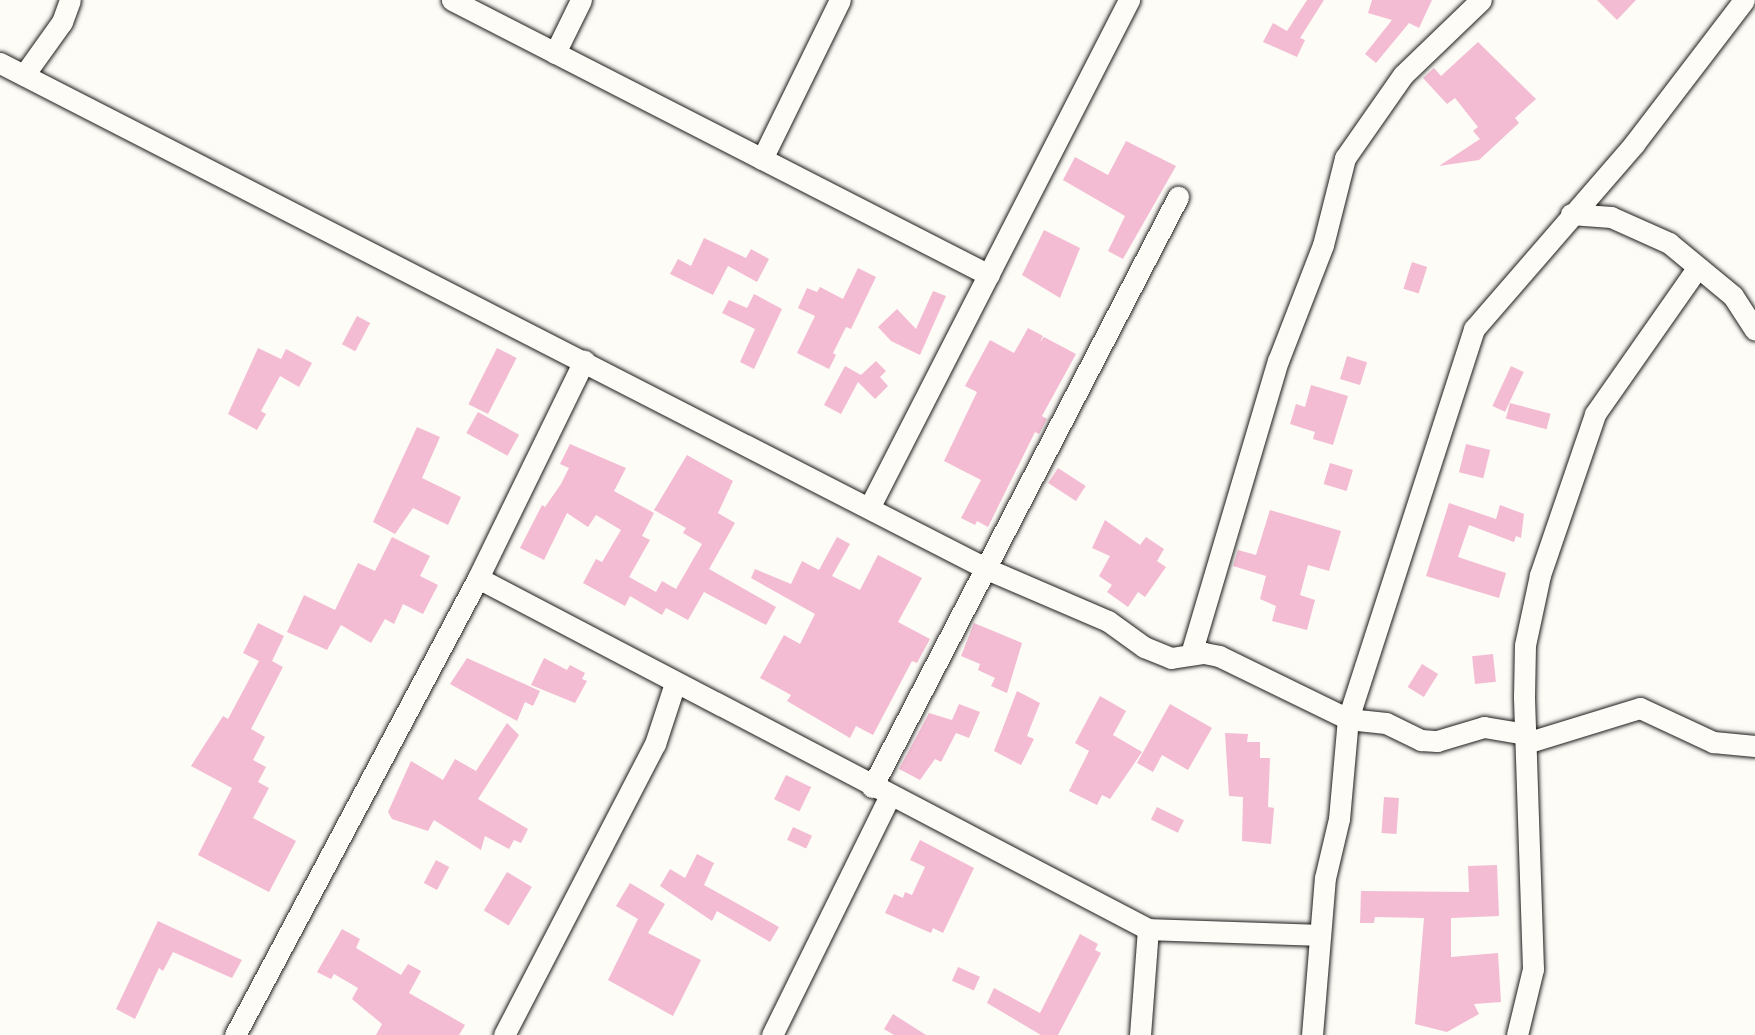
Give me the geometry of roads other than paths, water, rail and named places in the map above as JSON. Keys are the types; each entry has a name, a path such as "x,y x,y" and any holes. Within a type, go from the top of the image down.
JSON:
{"street":[{"path":"24,75 62,22 70,0"},
{"path":"452,0 989,275"},
{"path":"555,53 581,0"},
{"path":"762,159 840,0"},
{"path":"869,508 1129,0"},
{"path":"1191,654 1278,361 1322,246 1345,158 1403,75 1481,0"},
{"path":"1312,1035 1325,878 1339,819 1349,719 1474,329 1634,144 1744,0"},
{"path":"0,63 988,569 1108,621 1143,647 1171,658 1204,653 1236,663 1349,719 1385,723 1421,740 1437,741 1484,727 1526,738 1640,708 1713,742 1755,746"},
{"path":"772,1035 881,791 988,569 1178,197"},
{"path":"1571,214 1626,222 1669,243 1733,296 1755,330"},
{"path":"1517,1035 1533,969 1525,645 1539,575 1579,452 1600,406 1698,267"},
{"path":"238,1034 478,578 584,361"},
{"path":"478,578 1148,929 1319,935"},
{"path":"504,1035 655,744 675,683"},
{"path":"1140,1035 1148,929"}]}
